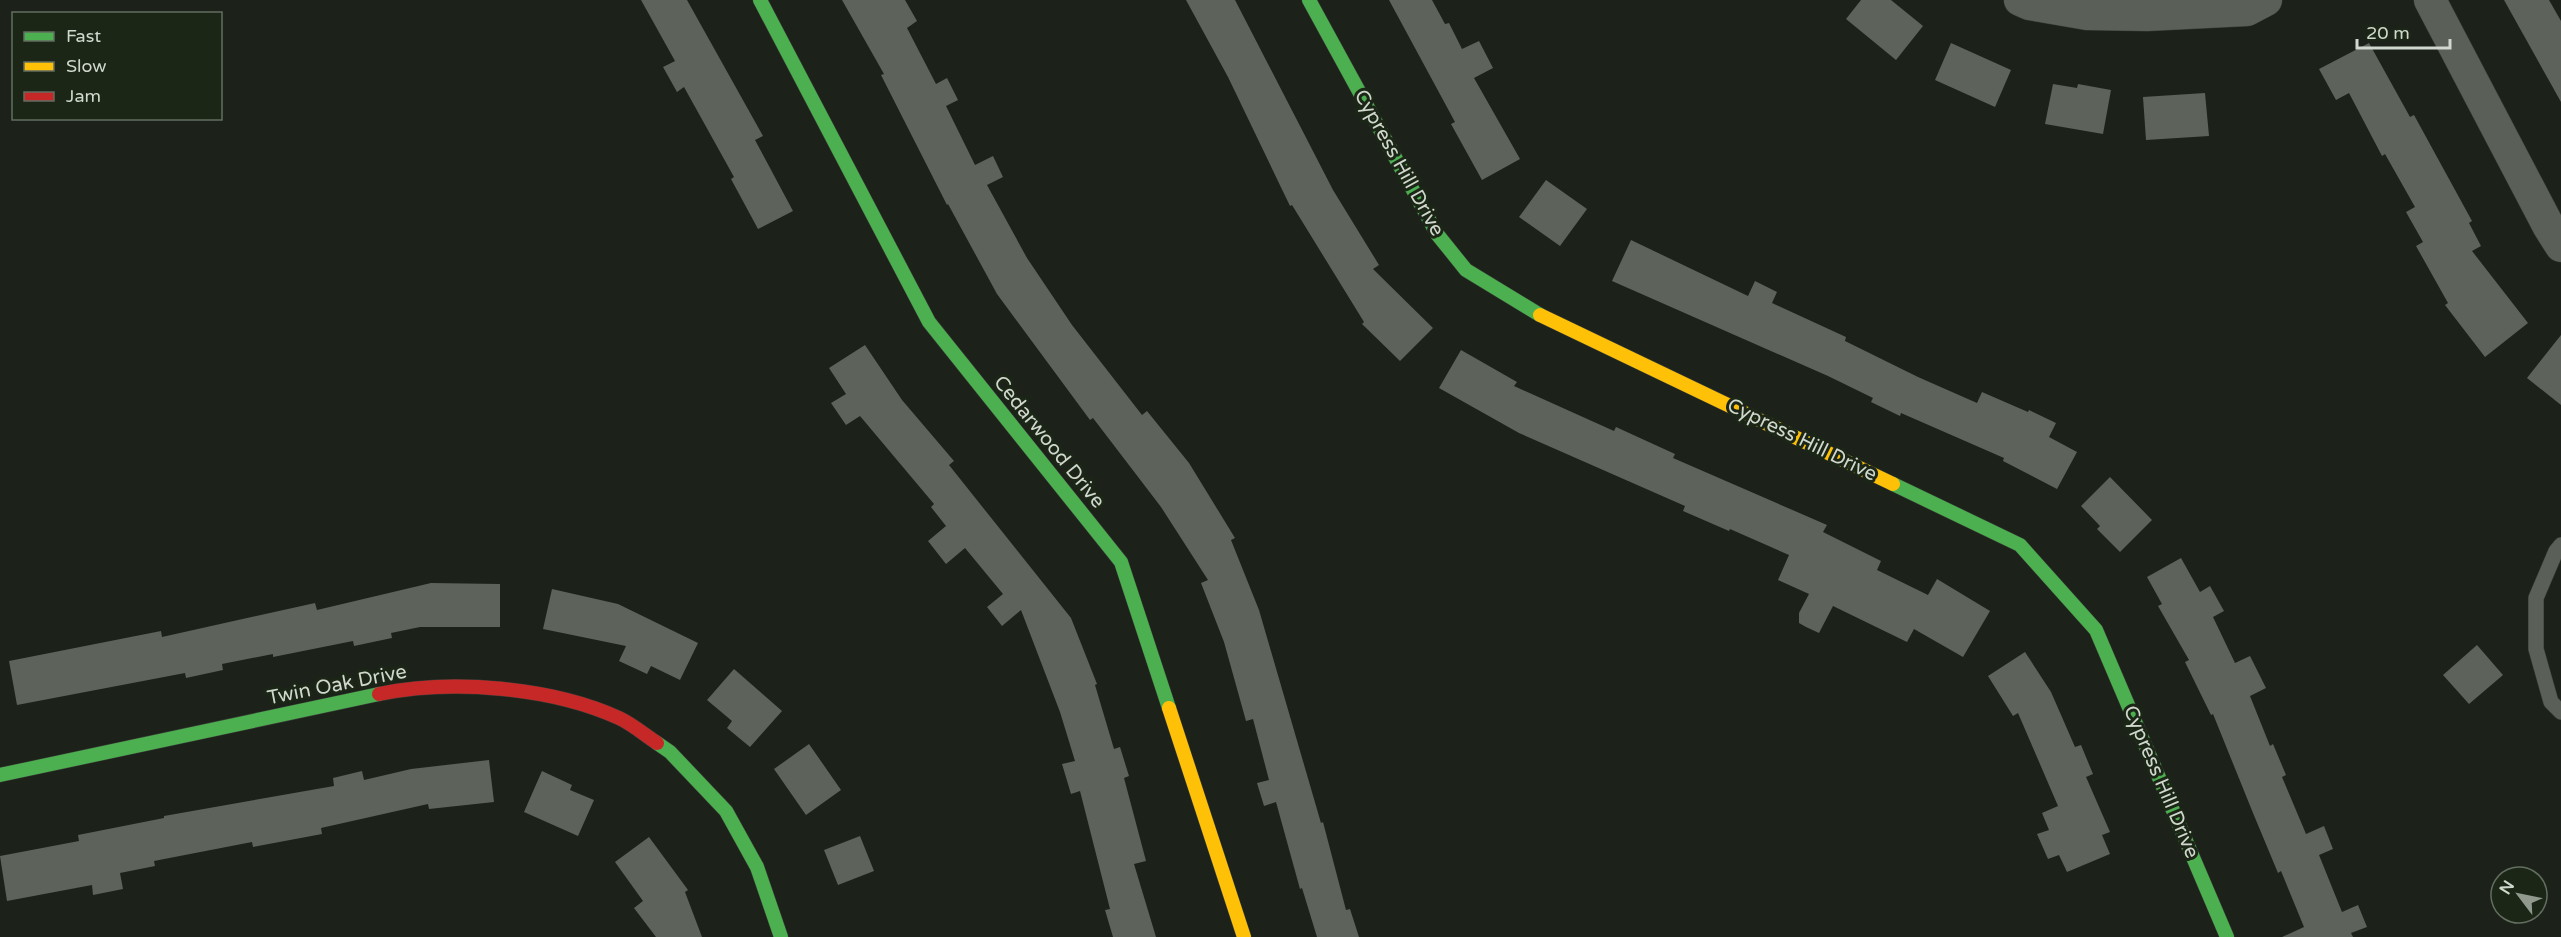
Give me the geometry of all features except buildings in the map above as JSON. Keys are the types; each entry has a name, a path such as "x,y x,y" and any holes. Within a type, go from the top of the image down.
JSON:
{"street":[{"name":"Cedarwood Drive","path":"760,0 929,322 1121,562 1244,937"},
{"name":"Cypress Hill Drive","path":"1309,0 1420,206 1437,234 1466,270 1536,313 2020,545 2096,630 2227,937"},
{"path":"2020,0 2029,4 2087,14 2147,15 2247,10 2266,0"},
{"path":"2430,0 2561,246"},
{"name":"Twin Oak Drive","path":"0,775 404,689 500,687 557,698 620,718 670,752 726,811 757,867 781,937"}],"lane":[{"path":"2561,545 2556,551 2536,598 2536,649 2551,702 2561,712"}],"traffic: fast":[{"path":"760,0 929,322 1121,562 1169,708"},
{"path":"1309,0 1437,234 1466,270 1540,315"},
{"path":"1893,484 2020,545 2096,630 2227,937"},
{"path":"0,775 379,694"},
{"path":"657,743 670,752 726,811 757,867 781,937"}],"traffic: slow":[{"path":"1540,315 1893,484"},
{"path":"1169,708 1244,937"}],"traffic: jam":[{"path":"379,694 438,687 501,689 532,693 592,707 634,726 657,743"}]}
